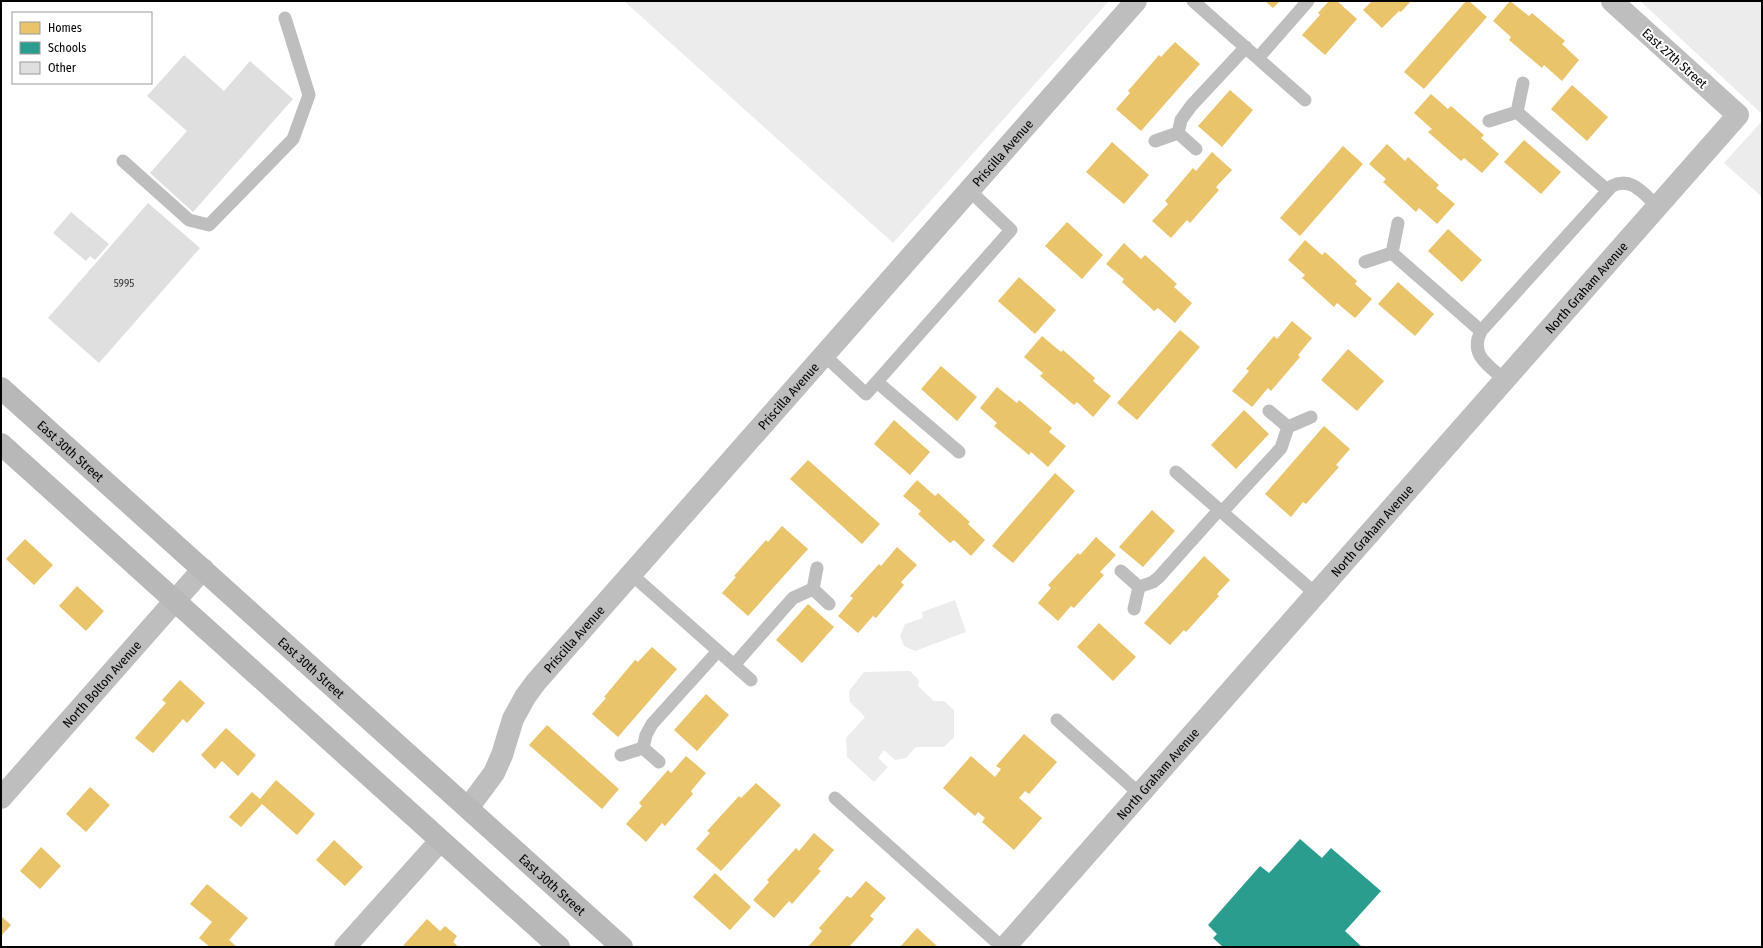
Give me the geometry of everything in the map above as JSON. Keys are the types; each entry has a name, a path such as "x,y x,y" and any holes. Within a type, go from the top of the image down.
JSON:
{"main road":[{"name":"East 30th Street","path":"1,388 622,947"},
{"path":"1,444 559,947"}],"street":[{"name":"Priscilla Avenue","path":"468,808 488,782 499,763 511,725 525,697 536,682 1136,1"},
{"name":"East 27th Street","path":"1612,1 1738,115"},
{"name":"North Graham Avenue","path":"1004,947 1738,115"},
{"name":"North Bolton Avenue","path":"1,798 203,569"},
{"path":"345,947 440,841"}],"lane":[{"path":"1193,1 1305,100"},
{"path":"1258,58 1308,1"},
{"path":"123,162 189,220 209,225 293,139 309,95 285,18"},
{"path":"1178,133 1181,120 1191,106 1246,47"},
{"path":"1517,112 1523,83"},
{"path":"1489,121 1517,112"},
{"path":"1517,112 1607,190"},
{"path":"1156,142 1178,133"},
{"path":"1178,133 1196,149"},
{"path":"1505,380 1479,354 1477,342 1481,331 1607,190 1617,183 1628,183 1658,206"},
{"path":"824,355 866,394 1011,230 969,190"},
{"path":"1392,253 1398,223"},
{"path":"1392,253 1481,331"},
{"path":"1365,262 1392,253"},
{"path":"877,382 959,452"},
{"path":"1269,410 1288,427"},
{"path":"1139,587 1153,582 1159,577 1281,448 1288,427 1311,417"},
{"path":"1176,472 1316,594"},
{"path":"813,589 817,568"},
{"path":"1121,571 1139,587"},
{"path":"631,574 751,680"},
{"path":"1134,609 1139,587"},
{"path":"813,589 829,604"},
{"path":"734,665 793,598 813,589"},
{"path":"643,748 646,735 652,724 718,651"},
{"path":"1056,720 1140,794"},
{"path":"621,755 643,748"},
{"path":"643,748 659,762"},
{"path":"835,798 1004,947"}],"shaded area":[{"path":"624,1 1109,1 893,243"},
{"path":"1640,1 1762,1 1762,114"},
{"path":"1762,121 1762,197 1724,163"},
{"path":"955,600 966,632 915,651 904,646 900,636 905,624 923,618 922,612"},
{"path":"910,671 919,680 918,686 934,701 944,701 954,710 954,737 944,747 916,747 906,758 895,760 884,750 878,758 888,767 874,782 847,757 846,738 865,717 850,702 849,691 864,672"}],"building: Homes":[{"path":"1265,1 1280,1 1273,8"},
{"path":"1329,1 1337,1 1357,19 1325,55 1302,35 1320,15 1318,13"},
{"path":"1372,1 1411,1 1401,12 1399,11 1382,28 1363,10"},
{"path":"1466,1 1469,1 1487,17 1424,89 1404,72"},
{"path":"1510,1 1529,16 1532,13 1565,41 1562,44 1579,60 1562,81 1544,65 1542,68 1509,40 1511,37 1493,21"},
{"path":"1175,42 1200,64 1141,131 1116,109 1130,93 1128,91 1159,55 1161,57"},
{"path":"1572,85 1608,117 1587,141 1551,109"},
{"path":"1230,90 1253,110 1222,147 1198,126"},
{"path":"1431,94 1448,109 1451,106 1484,135 1481,138 1499,154 1482,173 1464,158 1461,161 1428,132 1432,129 1414,113"},
{"path":"1524,140 1561,172 1541,194 1504,162"},
{"path":"1112,142 1149,175 1124,204 1086,172"},
{"path":"1387,144 1405,161 1408,157 1439,185 1436,188 1455,204 1437,224 1419,208 1416,212 1383,182 1386,179 1369,164"},
{"path":"1343,146 1363,164 1300,236 1280,218"},
{"path":"1212,152 1232,170 1216,187 1219,190 1190,223 1187,220 1171,238 1152,221 1168,204 1165,201 1193,168 1196,171"},
{"path":"1067,222 1103,255 1082,279 1045,246"},
{"path":"1448,229 1482,260 1462,282 1428,251"},
{"path":"1305,240 1322,255 1325,252 1357,281 1355,284 1372,299 1355,318 1337,303 1334,307 1302,278 1305,275 1288,260"},
{"path":"1124,243 1141,259 1145,255 1177,284 1174,287 1192,303 1175,323 1158,308 1154,311 1122,282 1124,279 1106,264"},
{"path":"1019,277 1056,310 1035,334 998,301"},
{"path":"1398,282 1434,314 1415,336 1378,304"},
{"path":"1292,321 1312,338 1298,355 1300,357 1271,391 1268,388 1252,407 1232,391 1249,371 1246,369 1274,336 1277,339"},
{"path":"1180,330 1200,347 1137,420 1117,403"},
{"path":"1042,336 1061,352 1063,350 1095,378 1093,381 1111,396 1093,417 1077,402 1074,405 1040,376 1043,373 1024,357"},
{"path":"1348,349 1384,381 1357,411 1321,380"},
{"path":"941,366 977,397 957,421 921,389"},
{"path":"997,387 1017,403 1019,400 1052,428 1049,432 1066,446 1048,467 1031,452 1029,455 994,426 997,423 980,408"},
{"path":"1244,410 1269,434 1236,469 1211,445"},
{"path":"894,420 930,452 910,475 874,444"},
{"path":"1324,426 1350,449 1336,465 1339,467 1306,504 1303,502 1291,517 1265,494"},
{"path":"808,460 880,524 862,544 790,479"},
{"path":"1055,473 1075,491 1013,563 992,546"},
{"path":"917,480 935,496 938,493 970,522 968,524 985,540 971,556 954,540 950,543 918,514 921,511 903,496"},
{"path":"1152,510 1175,531 1143,567 1119,547"},
{"path":"782,526 808,549 748,616 722,593 736,577 734,576 766,540 768,542"},
{"path":"1096,537 1116,555 1100,572 1104,575 1074,608 1071,606 1058,621 1038,603 1051,588 1048,585 1078,553 1080,555"},
{"path":"25,539 53,565 34,585 6,559"},
{"path":"897,547 917,565 901,582 904,585 876,618 873,616 858,633 838,616 853,598 850,596 879,564 881,566"},
{"path":"1204,556 1230,580 1217,594 1219,596 1186,632 1184,630 1170,645 1144,623"},
{"path":"77,586 104,611 86,631 59,606"},
{"path":"808,604 834,627 802,663 776,640"},
{"path":"1099,623 1136,657 1113,681 1077,647"},
{"path":"652,647 677,669 618,737 592,714 606,698 604,697 635,660 638,662"},
{"path":"180,680 205,703 187,723 183,719 153,753 135,738 166,703 162,700"},
{"path":"706,694 729,715 697,751 674,730"},
{"path":"547,725 619,789 602,809 529,745"},
{"path":"226,728 256,755 238,776 222,761 215,769 201,755"},
{"path":"1024,734 1057,762 1029,794 1025,791 1019,798 1042,818 1014,850 982,822 985,818 978,812 975,816 943,788 971,756 995,777 1001,769 996,766"},
{"path":"686,756 706,773 691,791 693,794 665,826 662,823 646,842 626,824 642,806 639,803 668,770 671,773"},
{"path":"276,780 315,814 297,835 262,804 241,827 229,817 252,792 260,799"},
{"path":"756,783 781,805 721,871 696,849 710,833 707,831 739,796 741,798"},
{"path":"90,787 110,805 86,832 66,814"},
{"path":"814,833 834,850 818,869 821,871 792,904 789,901 774,918 753,900 769,882 767,880 796,848 799,851"},
{"path":"334,840 363,867 345,886 316,860"},
{"path":"41,847 61,866 40,889 20,871"},
{"path":"715,873 751,907 730,930 693,897"},
{"path":"866,881 886,898 870,916 874,919 849,947 808,947 822,931 819,928 847,896 851,898"},
{"path":"207,884 248,918 229,940 237,947 210,947 199,938 212,922 190,904"},
{"path":"1,916 11,925 1,936"},
{"path":"427,919 440,931 445,926 457,936 453,942 459,947 402,947"},
{"path":"917,928 938,947 900,947"}],"building: Schools":[{"path":"1300,839 1322,858 1331,848 1381,891 1345,931 1362,947 1223,947 1213,938 1217,934 1208,925 1260,866 1269,873"}],"building: Other":[{"path":"184,55 224,91 250,61 293,99 193,212 150,173 187,131 147,96"},
{"path":"148,203 200,248 99,363 48,318"},
{"path":"71,212 109,244 95,260 90,256 86,261 53,233"}]}
